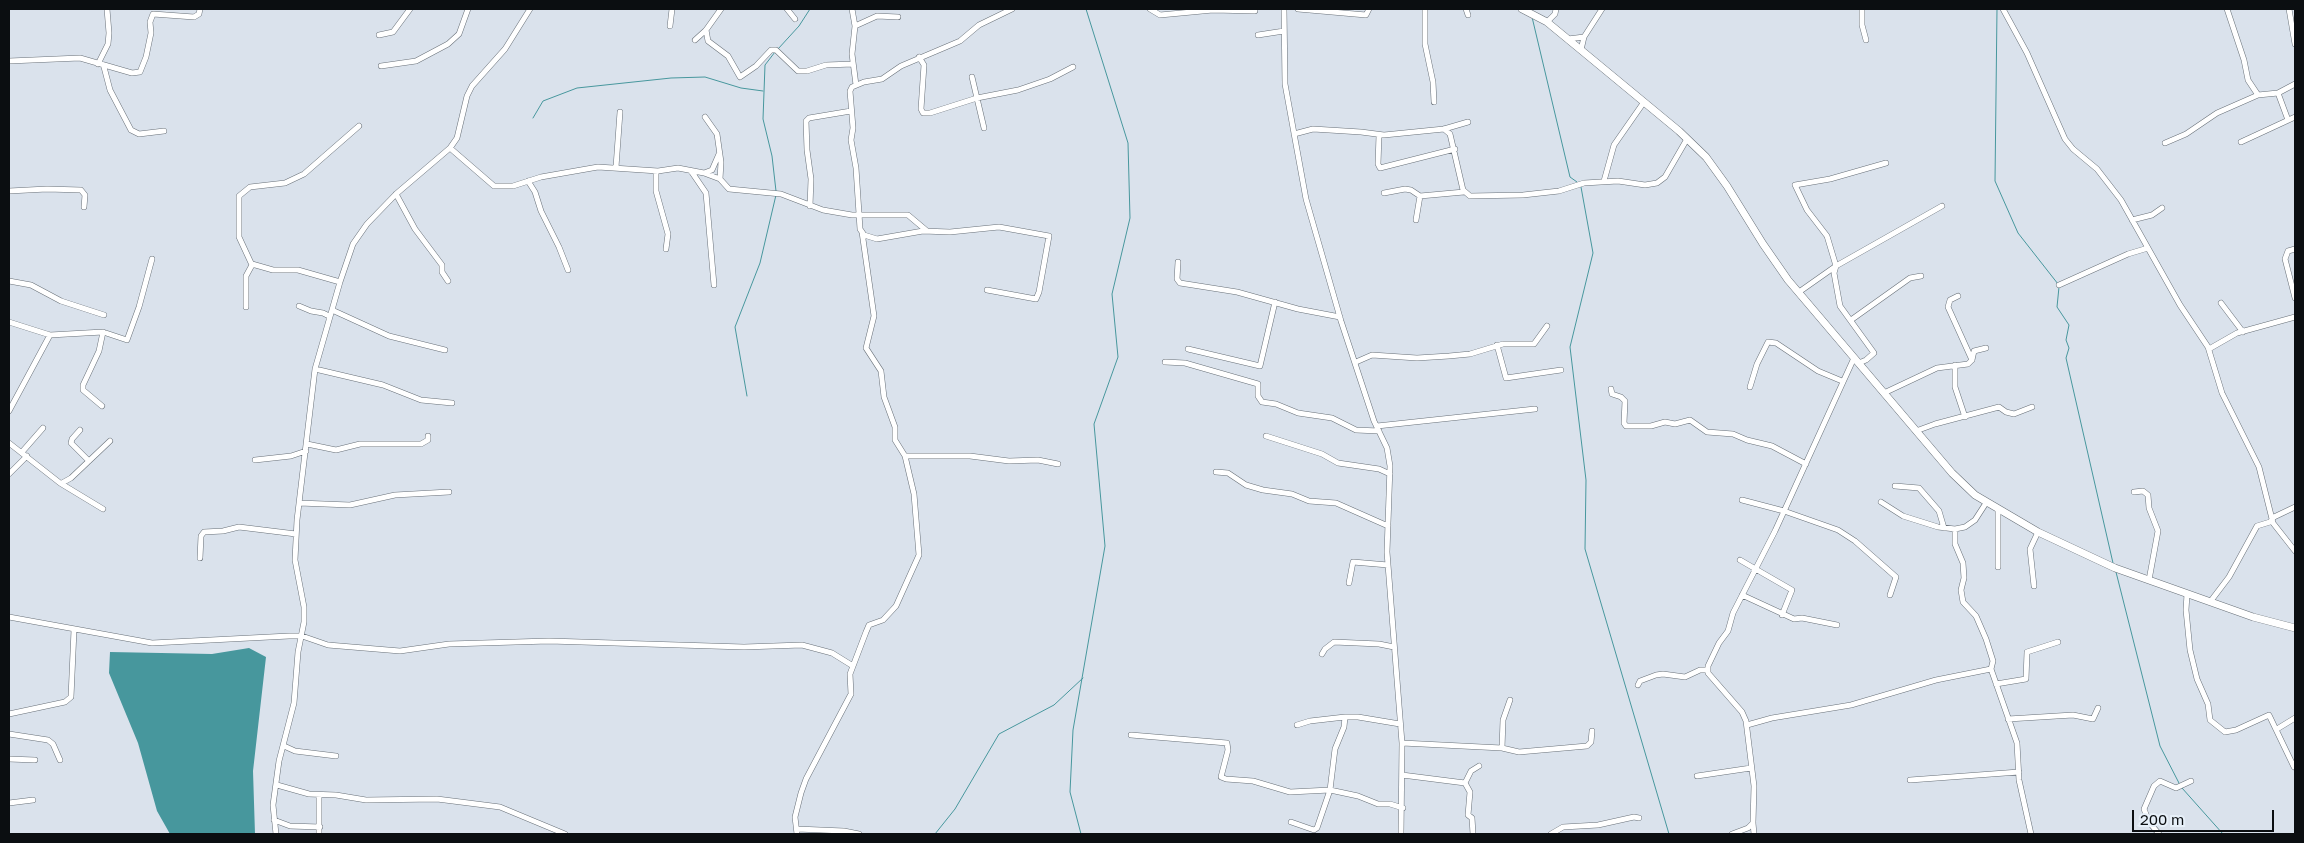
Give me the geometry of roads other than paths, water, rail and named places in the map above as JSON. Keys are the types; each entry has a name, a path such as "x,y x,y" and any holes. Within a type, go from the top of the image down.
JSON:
{"main road":[{"path":"1522,9 1547,22 1644,102 1706,157 1727,186 1763,244 1799,292 1966,488 1986,503 2038,532 2115,568 2260,619 2295,628"}],"street":[{"path":"98,64 108,44 110,33 106,9"},
{"path":"9,60 45,61 80,58 104,67 132,73 140,72 146,57 150,22 153,14 194,17 200,9"},
{"path":"379,35 393,32 410,9"},
{"path":"381,66 416,61 448,44 459,34 468,9"},
{"path":"276,834 274,820 278,761 284,746 294,703 298,652 302,636 304,606 295,560 299,503 315,369 340,282 353,244 359,234 396,194 450,148 457,138 472,86 505,49 530,9"},
{"path":"670,26 672,9"},
{"path":"695,40 706,30 721,9"},
{"path":"786,9 795,19"},
{"path":"852,9 855,26 852,54 856,85"},
{"path":"859,834 844,831 797,832 795,817 806,779 851,694 850,678 852,666 869,625 883,620 901,598 918,555 914,494 905,456 895,440 895,427 884,397 882,371 866,348 874,316 859,215 856,168 851,140 853,128 850,91 856,85 882,79 896,68 960,41 979,25 1012,9"},
{"path":"1150,9 1160,14 1213,10 1254,11"},
{"path":"1284,9 1285,84 1306,199 1340,317 1386,448 1390,474 1388,564 1402,743 1403,808 1401,834"},
{"path":"1298,9 1366,15 1369,9"},
{"path":"1425,9 1425,44 1433,82 1434,102"},
{"path":"1547,22 1556,9"},
{"path":"1581,50 1584,37 1602,9"},
{"path":"1862,9 1862,25 1866,40"},
{"path":"2003,9 2026,53 2065,139 2097,169 2121,200 2180,305 2209,349 2222,392 2259,467 2272,520 2277,530 2295,551"},
{"path":"2227,9 2244,60 2245,72 2258,95"},
{"path":"2290,9 2295,44"},
{"path":"855,26 877,16 898,17"},
{"path":"706,30 708,41 728,56 740,77 756,66 771,50 780,54 798,71 807,71 826,65 853,64"},
{"path":"1258,35 1284,31"},
{"path":"1568,39 1584,37"},
{"path":"920,57 924,66 921,109 923,112 930,112 977,98 1018,90 1050,79 1073,66"},
{"path":"104,67 110,90 131,130 139,134 164,131"},
{"path":"972,77 984,128"},
{"path":"2164,143 2186,134 2217,113 2258,95 2278,93 2295,84"},
{"path":"2278,93 2288,120"},
{"path":"1604,182 1614,145 1644,102"},
{"path":"810,206 811,179 806,121 809,118 851,110"},
{"path":"616,167 620,112"},
{"path":"705,117 717,134 721,162 720,179"},
{"path":"2241,142 2295,117"},
{"path":"1294,134 1313,129 1379,135 1444,128 1468,122"},
{"path":"252,266 239,236 239,196 250,187 285,183 304,174 359,126"},
{"path":"1444,128 1450,134 1455,150 1464,192"},
{"path":"1379,135 1378,164 1380,168 1455,150"},
{"path":"1384,193 1405,189 1420,196 1464,192 1470,196 1523,195 1559,191 1584,183 1625,181 1645,185 1657,183 1665,177 1687,139"},
{"path":"450,148 492,185 513,186 590,168 616,167 656,171 678,168 704,173 720,179 729,189 776,192 810,206 859,215 908,215 927,231"},
{"path":"704,173 712,170 720,154"},
{"path":"1707,670 1711,657 1728,631 1733,613 1784,511 1842,381 1856,360 1866,360 1874,353 1840,306 1834,273 1836,266 1827,236 1807,210 1795,186 1830,179 1886,163"},
{"path":"656,171 656,191 668,234 666,249"},
{"path":"691,171 706,192 714,285"},
{"path":"528,181 535,192 541,211 568,270"},
{"path":"9,191 81,190 84,195 84,207"},
{"path":"396,194 428,248 442,265 442,272 448,281"},
{"path":"1416,220 1420,196"},
{"path":"1799,292 1836,266 1942,206"},
{"path":"2132,220 2152,215 2162,208"},
{"path":"862,232 870,238 878,239 927,231 950,232 999,227 1048,235 1039,292 1036,299 987,290"},
{"path":"2060,285 2128,254 2148,248"},
{"path":"2295,249 2288,251 2285,259 2295,298"},
{"path":"9,322 50,335 103,332 126,340 139,307 152,258"},
{"path":"1178,262 1177,279 1180,283 1237,292 1340,317"},
{"path":"252,266 259,265 272,270 298,270 340,282"},
{"path":"246,307 246,276 252,266"},
{"path":"1851,320 1910,278 1922,276"},
{"path":"9,280 36,287 61,301 104,315"},
{"path":"1958,296 1950,300 1948,307 1972,360"},
{"path":"1188,349 1260,366 1275,302"},
{"path":"2221,303 2243,332"},
{"path":"299,306 323,313 329,316 329,320"},
{"path":"332,310 389,336 445,350"},
{"path":"2209,349 2232,335 2295,317"},
{"path":"1356,362 1372,355 1417,358 1470,354 1497,346 1534,344 1547,326"},
{"path":"102,406 82,388 99,351 103,332"},
{"path":"9,412 50,335"},
{"path":"1750,387 1756,364 1768,342 1776,343 1818,371 1842,381"},
{"path":"1497,346 1506,378 1561,370"},
{"path":"1884,394 1937,368 1968,364 1972,360 1974,351 1986,348"},
{"path":"1165,362 1184,363 1258,384 1258,396 1262,402 1276,404 1298,413 1332,418 1356,430 1535,409"},
{"path":"1955,365 1956,387 1965,417"},
{"path":"315,369 383,385 421,400 452,403"},
{"path":"1611,389 1612,394 1621,397 1625,401 1624,423 1626,426 1651,426 1665,422 1675,424 1690,420 1707,432 1733,434 1747,440 1769,444 1806,464"},
{"path":"1916,431 1934,424 1999,407 2014,414 2032,407"},
{"path":"22,452 43,428"},
{"path":"80,430 71,443 89,461"},
{"path":"307,444 336,450 360,444 421,444 428,440 428,436"},
{"path":"1266,436 1322,454 1338,463 1379,469 1390,474"},
{"path":"62,483 71,478 110,441"},
{"path":"9,443 62,483 103,509"},
{"path":"256,460 291,456 306,451"},
{"path":"9,474 27,456"},
{"path":"905,456 970,456 1009,461 1038,460 1058,464"},
{"path":"1216,472 1228,473 1246,485 1263,490 1292,494 1309,500 1336,503 1388,526"},
{"path":"1896,486 1919,488 1939,511 1944,528"},
{"path":"2134,492 2143,491 2148,494 2150,508 2158,531 2149,580"},
{"path":"299,503 350,505 396,496 449,492"},
{"path":"1742,500 1784,511 1838,530 1855,541 1896,576 1890,595"},
{"path":"1881,502 1903,516 1944,528 1955,529 1965,527 1975,520 1986,503"},
{"path":"2210,602 2229,576 2257,526 2295,507"},
{"path":"1998,510 1998,567"},
{"path":"200,558 204,532 223,532 240,527 296,534"},
{"path":"1955,529 1955,544 1963,563 1964,578 1961,590 1963,602 1976,616 1993,661 1990,669 2017,743 2019,772 2031,834"},
{"path":"2034,586 2030,549 2038,532"},
{"path":"1740,560 1792,590 1782,615"},
{"path":"1349,583 1353,562 1388,564"},
{"path":"1742,594 1782,615 1794,619 1802,618 1837,625"},
{"path":"2187,594 2186,610 2190,650 2197,679 2208,704 2210,720 2225,732 2236,730 2269,715 2294,767"},
{"path":"9,618 152,643 302,636 328,645 400,651 449,644 549,642 744,647 802,645 832,653 852,666"},
{"path":"9,714 64,702 71,696 74,630"},
{"path":"1322,654 1325,648 1334,642 1379,644 1394,647"},
{"path":"1996,684 2026,679 2027,652 2058,642"},
{"path":"1747,725 1772,718 1851,705 1936,680 1990,669"},
{"path":"1638,685 1640,681 1656,675 1685,677 1700,670 1707,670"},
{"path":"1707,670 1742,712 1747,725 1754,786 1752,823 1754,834"},
{"path":"1502,748 1503,720 1510,700"},
{"path":"2008,719 2072,715 2093,719 2098,708"},
{"path":"1298,725 1310,721 1345,718 1400,724"},
{"path":"1291,822 1314,830 1317,828 1330,790 1336,749 1344,727 1345,718"},
{"path":"2277,729 2295,718"},
{"path":"1402,743 1502,748 1519,752 1586,746 1591,742 1592,731"},
{"path":"9,734 48,740 53,744 60,760"},
{"path":"1131,735 1227,743 1228,750 1221,777 1252,781 1290,792 1330,790 1358,796 1378,804 1390,804 1403,808"},
{"path":"284,746 296,751 336,756"},
{"path":"9,759 35,760"},
{"path":"1464,783 1471,771 1479,766"},
{"path":"1697,776 1751,768"},
{"path":"1910,780 2019,772"},
{"path":"1402,775 1464,783 1470,792 1468,815 1472,818 1473,834"},
{"path":"2159,834 2149,822 2144,809 2154,786 2160,782 2176,788 2191,781"},
{"path":"277,785 319,795 343,796 366,800 436,799 500,807 565,834"},
{"path":"319,795 319,834"},
{"path":"9,803 33,800"},
{"path":"1551,834 1563,827 1598,825 1634,817 1639,818"},
{"path":"274,820 290,826 320,826"},
{"path":"1732,834 1748,828 1752,823"}],"water":[{"path":"249,648 266,657 253,771 255,834 170,834 157,811 138,743 109,673 110,652 212,654"}],"waterway":[{"path":"778,49 799,26 810,9"},
{"path":"1081,834 1070,792 1073,730 1105,546 1094,424 1118,357 1112,294 1130,218 1128,143 1086,9"},
{"path":"1997,9 1995,181 2018,233 2058,284"},
{"path":"1532,17 1570,177 1577,182"},
{"path":"775,52 765,65 763,119 772,156 776,191"},
{"path":"533,118 543,101 577,88 671,78 705,77 741,88 763,91"},
{"path":"1581,187 1593,253 1570,347 1586,480 1585,549 1669,834"},
{"path":"747,396 735,327 760,263 776,195"},
{"path":"2059,287 2057,307 2069,325 2066,340 2069,348 2066,358 2113,563"},
{"path":"2116,572 2160,746 2180,785"},
{"path":"935,834 955,809 999,734 1054,705 1083,678"},
{"path":"2182,788 2223,834"}]}
